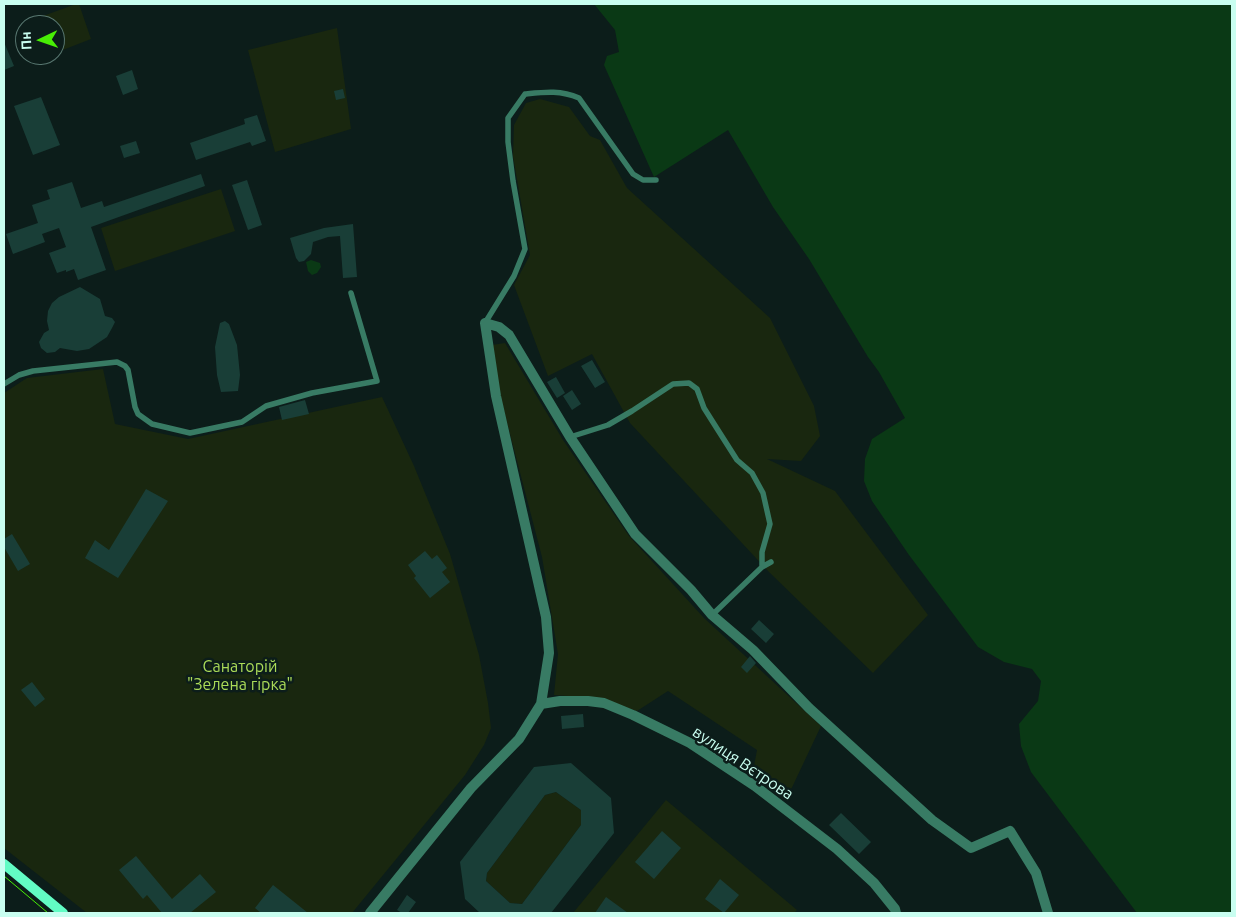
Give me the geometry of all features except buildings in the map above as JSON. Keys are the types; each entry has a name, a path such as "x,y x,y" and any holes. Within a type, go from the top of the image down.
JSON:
{"street":[{"path":"370,913 471,788 519,740 541,704 549,653 546,617 496,396 485,323 499,327 509,335 570,437 635,534 691,590 712,615 753,650 809,708 932,820 971,848 1010,832 1036,873 1048,913"},
{"name":"вулиця Вєтрова","path":"541,704 560,700 604,703 690,743 755,786 837,849 874,883 895,909 896,913"},
{"path":"4,864 63,913"}],"lane":[{"path":"485,323 514,276 525,249 513,181 508,142 508,118 525,94 555,92 568,93 579,98 634,174 643,180 656,180"},
{"path":"4,384 19,375 33,371 118,362 128,370 138,414 152,424 190,433 232,425 242,422 266,406 312,393 377,381 351,293"},
{"path":"570,437 608,424 632,411 672,384 689,383 697,389 704,408 737,460 752,473 762,493 770,524 762,552 762,567"},
{"path":"712,615 762,567 770,562"}],"green space":[{"path":"79,4 91,39 65,49 65,15 46,15"},
{"path":"337,28 351,129 275,152 248,50"},
{"path":"540,99 569,107 590,136 600,140 627,188 770,318 814,406 820,436 801,461 767,459 835,491 928,615 873,673 769,572 630,423 592,354 548,376 514,285 530,255 513,156 514,125 526,103"},
{"path":"221,189 235,231 115,271 101,228"},
{"path":"505,343 563,440 629,536 704,618 821,726 787,798 752,777 757,750 668,691 637,711 596,698 554,695 558,654 542,557 496,380 492,345"},
{"name":"Санаторій \"Зелена гірка\"","path":"103,369 115,424 188,439 382,397 414,466 450,554 479,655 491,728 484,745 465,775 352,913 87,913 4,848 4,393 27,378"},
{"path":"556,792 581,810 581,825 522,904 510,903 486,881 487,873 545,795"},
{"path":"666,800 797,910 794,913 573,913"}],"shaded area":[{"path":"594,4 1232,4 1232,913 1137,913 1031,772 1021,746 1019,724 1038,701 1041,681 1032,669 1004,662 978,647 909,555 872,501 864,481 865,459 872,439 905,418 879,372 809,259 773,207 728,130 654,177 604,65 607,56 619,52 615,30"},
{"path":"311,260 320,263 321,267 317,273 312,275 308,271 306,262"}],"tram line":[{"path":"4,876 48,913"}]}
